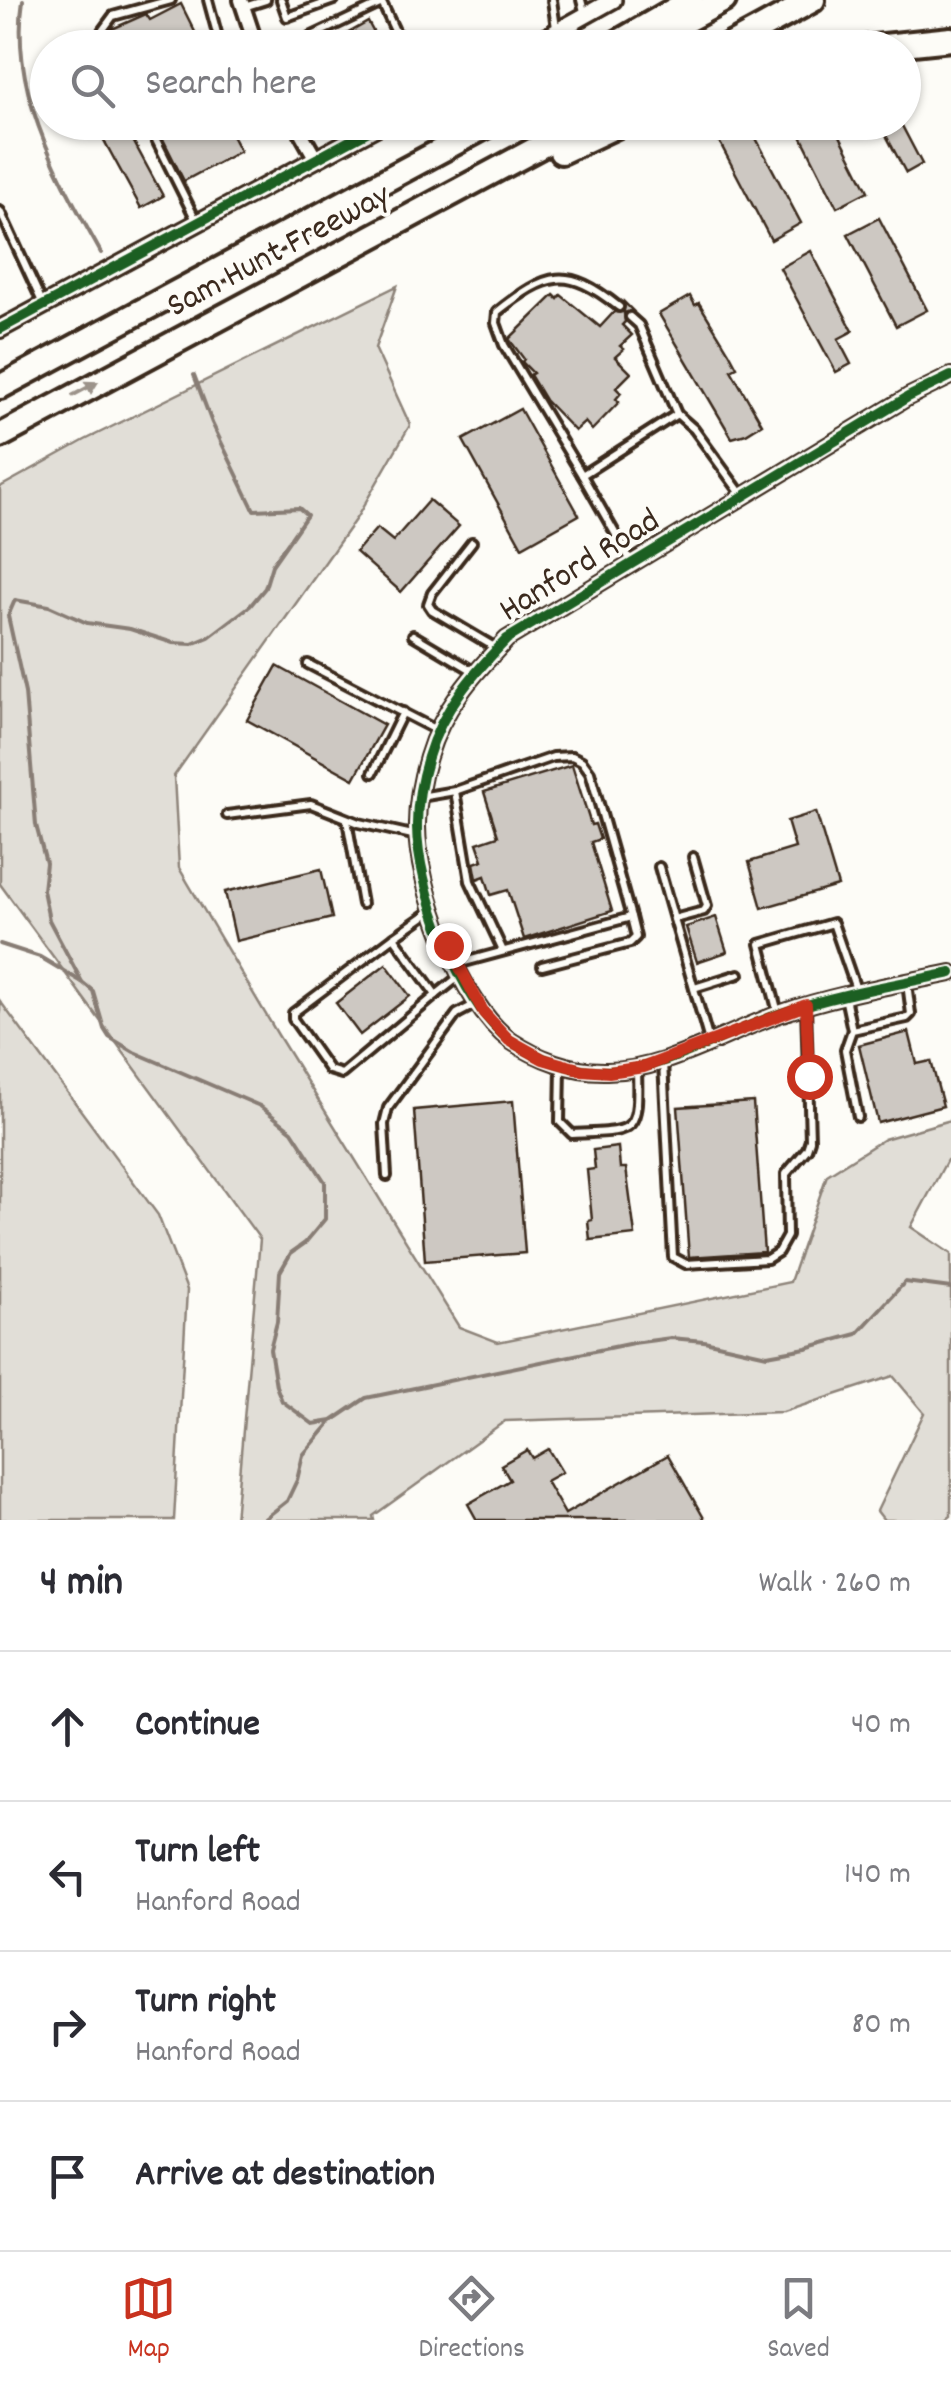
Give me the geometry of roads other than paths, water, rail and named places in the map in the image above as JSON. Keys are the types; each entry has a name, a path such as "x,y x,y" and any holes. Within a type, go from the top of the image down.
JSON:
{"highway":[{"path":"639,30 691,0"},
{"path":"668,30 724,0"},
{"path":"758,30 814,0"},
{"path":"921,42 951,39"},
{"path":"239,259 446,140"},
{"name":"Sam Hunt Freeway","path":"0,387 460,140"},
{"name":"Sam Hunt Freeway","path":"0,436 553,140"},
{"path":"358,246 586,140"}],"street":[{"path":"559,30 583,8 613,0"},
{"path":"242,4 251,30"},
{"path":"305,140 316,159"},
{"path":"0,330 351,140"},
{"name":"Hanford Road","path":"951,376 908,396 631,561 544,614 497,649 474,672 447,710 438,731 428,756 420,797 418,836 434,909 478,1003 509,1040 543,1059 582,1070 638,1068 806,1005 951,973"}],"lane":[{"path":"103,30 113,16 171,0"},
{"path":"208,0 216,30"},
{"path":"242,4 266,0"},
{"path":"281,0 287,17 334,0"},
{"path":"552,0 557,30"},
{"path":"325,30 382,3 395,30"},
{"path":"155,140 197,223"},
{"path":"0,211 44,305"},
{"path":"619,307 596,289 549,277 498,312 496,323 504,345 631,561"},
{"path":"630,317 638,325 677,414 694,429 742,495"},
{"path":"582,475 677,414"},
{"path":"472,542 432,593 428,604 497,649"},
{"path":"412,635 474,672"},
{"path":"308,664 438,731"},
{"path":"373,773 403,712"},
{"path":"420,797 455,791 553,757 572,756 590,772 636,937 630,944 542,966"},
{"path":"455,791 470,881 503,951"},
{"path":"227,814 312,804 346,820 418,836"},
{"path":"346,820 362,904"},
{"path":"674,920 704,911 707,906 694,857"},
{"path":"659,867 709,1041"},
{"path":"434,909 294,1014 293,1019 330,1070 342,1074 436,995 459,969 503,951 631,917"},
{"path":"779,1014 760,944 833,923 851,994 852,1030 845,1050 858,1118"},
{"path":"394,937 436,995"},
{"path":"694,988 739,974"},
{"path":"852,1030 907,1018 911,1014 906,982"},
{"path":"387,1176 384,1124 388,1108 457,1014 478,1003"},
{"path":"662,1060 673,1257 686,1264 767,1260 778,1252 787,1236 786,1174 808,1149 810,1140 806,1005"},
{"path":"561,1064 560,1122 572,1134 621,1132 631,1125 638,1114 638,1068"}],"waterway":[{"path":"23,0 23,67 30,100"},
{"path":"44,140 101,253"},
{"path":"194,375 212,423 254,510 299,508 307,515 272,565 265,588 250,606 209,637 192,644 87,623 49,606 15,600 8,616 25,693 36,825 46,863 43,890 49,920 82,982 93,991 104,1029 109,1037 134,1052 260,1106 292,1131 325,1182 325,1219 291,1253 280,1272 277,1322 270,1349 282,1401 313,1424 332,1421 366,1398 671,1338 767,1355 857,1334 905,1282 951,1288"},
{"path":"0,944 40,957 82,982"},
{"path":"263,1520 287,1501 303,1455 332,1421"}]}
